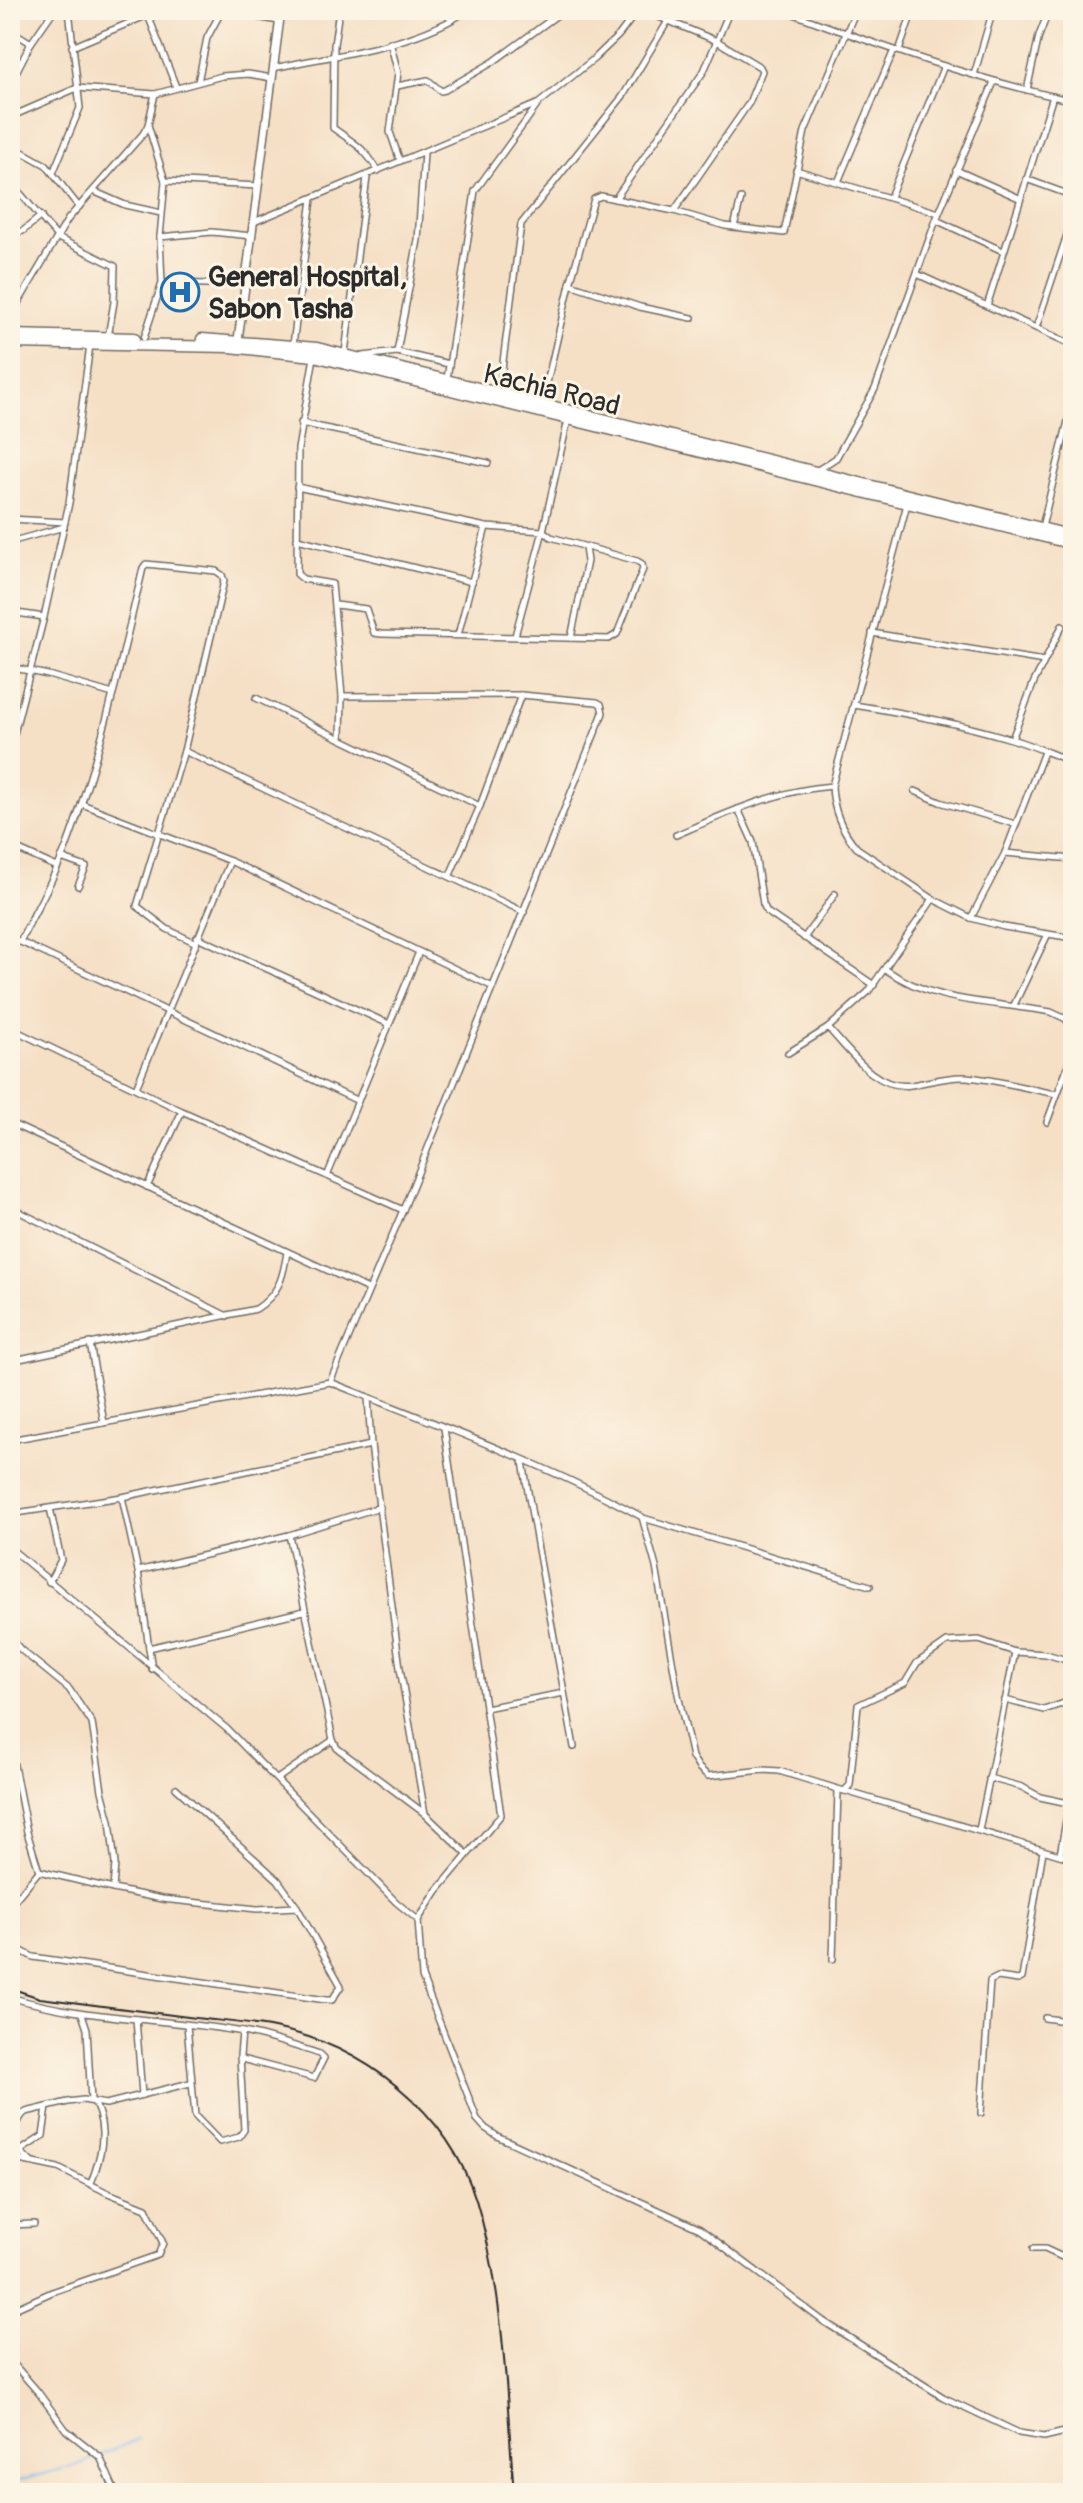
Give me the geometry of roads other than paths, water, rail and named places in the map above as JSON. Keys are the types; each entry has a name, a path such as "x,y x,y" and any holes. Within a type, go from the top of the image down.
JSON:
{"highway":[{"name":"Kachia Road","path":"10,335 238,340 293,345 358,357 370,365 569,418 1073,544"},
{"name":"Kachia Road","path":"10,343 230,347 370,365 446,380 1073,536"}],"street":[{"path":"10,84 31,43 54,10"},
{"path":"53,173 80,108 69,10"},
{"path":"198,82 207,38 222,10 280,21"},
{"path":"238,340 281,10"},
{"path":"339,10 333,128 356,141 368,153 378,171"},
{"path":"274,68 420,35 448,24 468,10"},
{"path":"397,86 428,80 441,91 445,90 493,62 564,10"},
{"path":"446,380 475,191 539,103 595,58 640,10 717,41 760,67 761,76 749,103 674,211"},
{"path":"499,393 521,224 623,96 666,20 668,10"},
{"path":"615,199 704,71 730,10"},
{"path":"542,404 592,202 597,197 615,199 734,227 784,233 805,131 856,10"},
{"path":"838,182 913,10"},
{"path":"974,75 993,10"},
{"path":"1027,90 1039,36 1049,10"},
{"path":"787,11 994,82 1073,101"},
{"path":"72,47 147,12 176,88"},
{"path":"10,30 31,43"},
{"path":"390,42 398,73 390,132 400,161"},
{"path":"890,197 944,66"},
{"path":"10,117 77,88 155,94 222,76 248,74 273,78"},
{"path":"815,472 836,458 875,389 938,216 994,82"},
{"path":"10,317 13,306 62,228 148,125 155,94"},
{"path":"987,306 1053,96"},
{"path":"254,222 539,103"},
{"path":"144,338 162,283 160,237 165,181 148,125"},
{"path":"10,145 36,159 53,173 79,207"},
{"path":"397,352 418,240 424,153"},
{"path":"796,170 890,197 938,216 1003,251"},
{"path":"956,170 1019,198"},
{"path":"345,355 367,176"},
{"path":"1026,179 1073,196"},
{"path":"10,181 58,238 115,266 114,302 108,337"},
{"path":"165,181 258,186"},
{"path":"93,191 125,205 161,213"},
{"path":"293,345 312,198"},
{"path":"734,227 741,199"},
{"path":"10,234 23,231 41,216"},
{"path":"1036,328 1073,218"},
{"path":"160,237 212,232 252,236"},
{"path":"917,274 1073,345"},
{"path":"162,283 209,284"},
{"path":"570,284 640,307 692,318"},
{"path":"10,749 64,525 90,344"},
{"path":"358,357 397,352 449,364"},
{"path":"314,356 301,423 297,574 303,579 332,584 342,696 341,737"},
{"path":"1042,528 1073,401"},
{"path":"515,636 569,418"},
{"path":"301,423 488,463"},
{"path":"297,487 486,527 543,531 551,537 637,561 643,569 616,636 609,639 374,633 366,609 336,605"},
{"path":"907,504 832,786 837,815 857,848 933,899 971,918 1004,927 1073,938"},
{"path":"10,519 64,525"},
{"path":"10,542 64,525"},
{"path":"458,635 486,527"},
{"path":"297,539 472,582"},
{"path":"571,638 587,561 585,547"},
{"path":"20,942 57,867 82,804 114,694 143,568 146,564 216,571 224,581 184,751 137,906 167,929 389,1024"},
{"path":"10,612 44,617"},
{"path":"1012,739 1062,626"},
{"path":"872,633 1044,661"},
{"path":"10,667 114,694"},
{"path":"330,1382 524,912 603,708 597,702 521,695 342,696"},
{"path":"450,875 480,806 521,695"},
{"path":"256,698 480,806"},
{"path":"854,705 908,713 1012,739 1073,762"},
{"path":"184,751 524,912"},
{"path":"971,918 1005,853 1044,752"},
{"path":"676,835 738,809 790,792 832,786"},
{"path":"915,791 940,802 1015,824"},
{"path":"82,804 230,861 493,987"},
{"path":"738,809 753,842 767,912 874,985"},
{"path":"10,846 57,867"},
{"path":"1005,853 1073,859"},
{"path":"61,858 86,867 78,886"},
{"path":"136,1088 230,861"},
{"path":"804,938 835,894"},
{"path":"788,1053 828,1028 862,999 933,899"},
{"path":"1014,1005 1048,934"},
{"path":"10,937 358,1101"},
{"path":"328,1174 419,952"},
{"path":"885,969 926,992 1051,1012 1066,1019 1073,1031"},
{"path":"10,1028 182,1111 403,1210"},
{"path":"828,1028 878,1078 894,1085 907,1086 966,1077 1057,1094"},
{"path":"1047,1122 1073,1052"},
{"path":"147,1187 182,1111"},
{"path":"10,1123 368,1289"},
{"path":"10,1207 227,1316"},
{"path":"10,1361 256,1309 279,1289 287,1252"},
{"path":"90,1343 104,1423"},
{"path":"10,1440 330,1382 523,1460 604,1496 642,1517 870,1586"},
{"path":"368,1397 371,1445 400,1668 425,1814"},
{"path":"444,1428 501,1815 467,1854 418,1920 422,1977 477,2119 485,2128 570,2171 700,2229 823,2321 943,2397 1019,2433 1044,2437 1073,2430"},
{"path":"10,1514 122,1497 371,1445"},
{"path":"523,1460 574,1747"},
{"path":"122,1497 138,1571 152,1669"},
{"path":"138,1571 289,1535 380,1507"},
{"path":"49,1582 61,1560 50,1508"},
{"path":"642,1517 656,1567 692,1757 708,1776 779,1771 1073,1859"},
{"path":"289,1535 337,1748 425,1814 467,1854"},
{"path":"10,1548 227,1729 396,1902 418,1920"},
{"path":"149,1648 304,1611"},
{"path":"10,1637 42,1669 69,1689 92,1723 102,1791 110,1821 115,1864 113,1889"},
{"path":"841,1790 850,1785 857,1711 862,1702 905,1683 917,1663 947,1642 979,1640 1015,1652 1046,1654 1073,1662"},
{"path":"979,1830 1015,1652"},
{"path":"485,1708 564,1693"},
{"path":"1005,1700 1044,1710 1073,1700"},
{"path":"277,1779 333,1740"},
{"path":"10,1745 27,1832 39,1871"},
{"path":"989,1778 1022,1787 1040,1797 1071,1803 1060,1855"},
{"path":"10,1945 33,1957 332,2000 341,1986 297,1907 278,1880 176,1788"},
{"path":"833,1959 841,1790"},
{"path":"981,2113 990,1981 998,1977 1022,1978 1043,1851"},
{"path":"39,1871 162,1899 257,1909 297,1907"},
{"path":"10,1906 39,1871"},
{"path":"10,1997 82,2013 242,2032 274,2039 324,2058 314,2078 242,2059"},
{"path":"82,2013 87,2029 93,2102 102,2130 101,2152 90,2183"},
{"path":"1045,2018 1073,2022"},
{"path":"136,2019 142,2095"},
{"path":"187,2025 195,2116 219,2141 239,2137 244,2130 240,2056 242,2032"},
{"path":"10,2106 22,2114 68,2102 106,2104 190,2083"},
{"path":"32,2163 20,2151 43,2136 47,2107"},
{"path":"10,2134 16,2130 22,2114"},
{"path":"10,2158 58,2168 146,2208 163,2240 160,2254 52,2292 10,2311"},
{"path":"10,2225 34,2224"},
{"path":"1033,2249 1045,2249 1073,2262"},
{"path":"10,2360 66,2430 102,2458 116,2493"}],"waterway":[{"path":"10,2483 80,2464 138,2439"}],"railway":[{"path":"10,1988 40,1998 254,2025 307,2037 370,2066 423,2111 445,2138 463,2168 486,2235 499,2308 514,2493"}],"place":[{"name":"General Hospital, Sabon Tasha","path":"180,292"}]}
